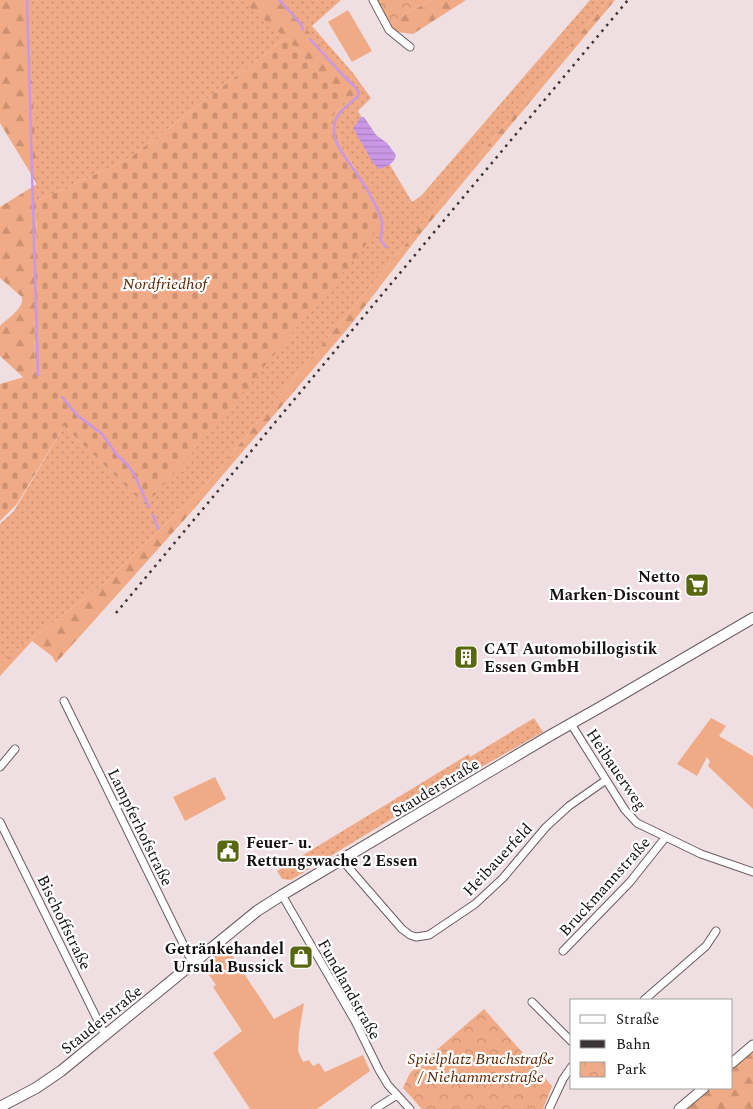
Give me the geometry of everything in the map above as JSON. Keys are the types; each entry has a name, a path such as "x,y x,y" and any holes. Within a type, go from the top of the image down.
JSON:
{"main road":[{"name":"Stauderstraße","path":"0,1107 36,1088 55,1075 257,911 570,724 753,618"}],"street":[{"path":"373,0 389,30 410,47"},
{"name":"Lampferhofstraße","path":"64,701 193,964"},
{"name":"Heibauerweg","path":"570,724 631,817 643,827 710,858 753,872"},
{"path":"0,767 15,749"},
{"name":"Heibauerfeld","path":"342,860 402,929 416,937 429,935 481,898 502,878 546,827 569,806 606,780"},
{"name":"Bischoffstraße","path":"0,822 105,1035"},
{"name":"Bruckmannstraße","path":"563,951 630,882 665,838"},
{"name":"Fundlandstraße","path":"282,895 355,1021 379,1070 396,1095 410,1109"},
{"path":"645,999 706,946 716,931"},
{"path":"532,1002 570,1040"},
{"path":"733,1062 753,1045"},
{"path":"549,1109 562,1079 570,1069"},
{"path":"679,1109 703,1089"},
{"path":"376,1109 396,1095"}],"green space":[{"path":"0,0 28,0 37,184 0,123"},
{"path":"28,0 341,0 312,26 353,73 371,98 358,111 412,202 421,196 590,0 608,0 204,487 105,583 14,652 0,665 0,524 14,511 64,426 145,505 383,221 329,120 346,102 286,38 127,160 37,201"},
{"path":"241,0 276,0 293,14 344,72 356,92 346,102 286,38"},
{"path":"374,0 431,0 388,24"},
{"path":"431,0 466,0 413,34 391,31 388,24"},
{"path":"608,0 615,0 421,233 349,327 193,510 56,663 52,656 32,641 0,676 0,665 14,652 105,583 204,487"},
{"path":"348,10 372,51 352,62 328,22"},
{"name":"Nordfriedhof","path":"286,38 346,102 329,120 383,221 369,241 181,466 145,505 64,426 17,504 0,521 0,384 34,374 37,201 127,160"},
{"path":"37,184 34,374 24,378 0,356 0,326 18,309 21,305 22,297 0,278 0,207"},
{"path":"534,718 543,732 413,806 291,880 282,879 277,871 469,754 470,757"},
{"path":"711,718 726,726 719,736 753,756 753,809 708,766 710,761 707,757 697,776 677,764"},
{"path":"215,777 226,799 185,821 173,797"},
{"path":"226,946 274,1019 304,1003 298,1051 303,1062 309,1060 313,1066 319,1063 325,1072 363,1055 370,1071 317,1109 250,1109 213,1053 242,1031 213,987 216,985 202,965"},
{"name":"Spielplatz Bruchstraße / Niehammerstraße","path":"484,1009 552,1086 543,1109 422,1109 403,1088 410,1073"},
{"path":"753,1051 753,1109 686,1109 709,1089 733,1089 733,1068"}],"shaded area":[{"path":"361,117 364,117 376,135 387,143 396,155 394,161 388,166 379,169 373,163 353,128"}],"waterway":[{"path":"27,0 38,375"},
{"path":"279,0 301,24 303,30"},
{"path":"310,39 359,93 336,118 335,137 341,151 377,207 382,221 381,241 386,247"},
{"path":"62,397 77,415 102,434 117,455 127,464 134,474 149,507"},
{"path":"153,515 158,529"}],"railway":[{"path":"116,613 628,0"}],"place":[{"name":"Netto Marken-Discount","path":"697,585"},
{"name":"CAT Automobillogistik Essen GmbH","path":"466,657"},
{"name":"Feuer- u. Rettungswache 2 Essen","path":"228,851"},
{"name":"Getränkehandel Ursula Bussick","path":"301,957"}]}
